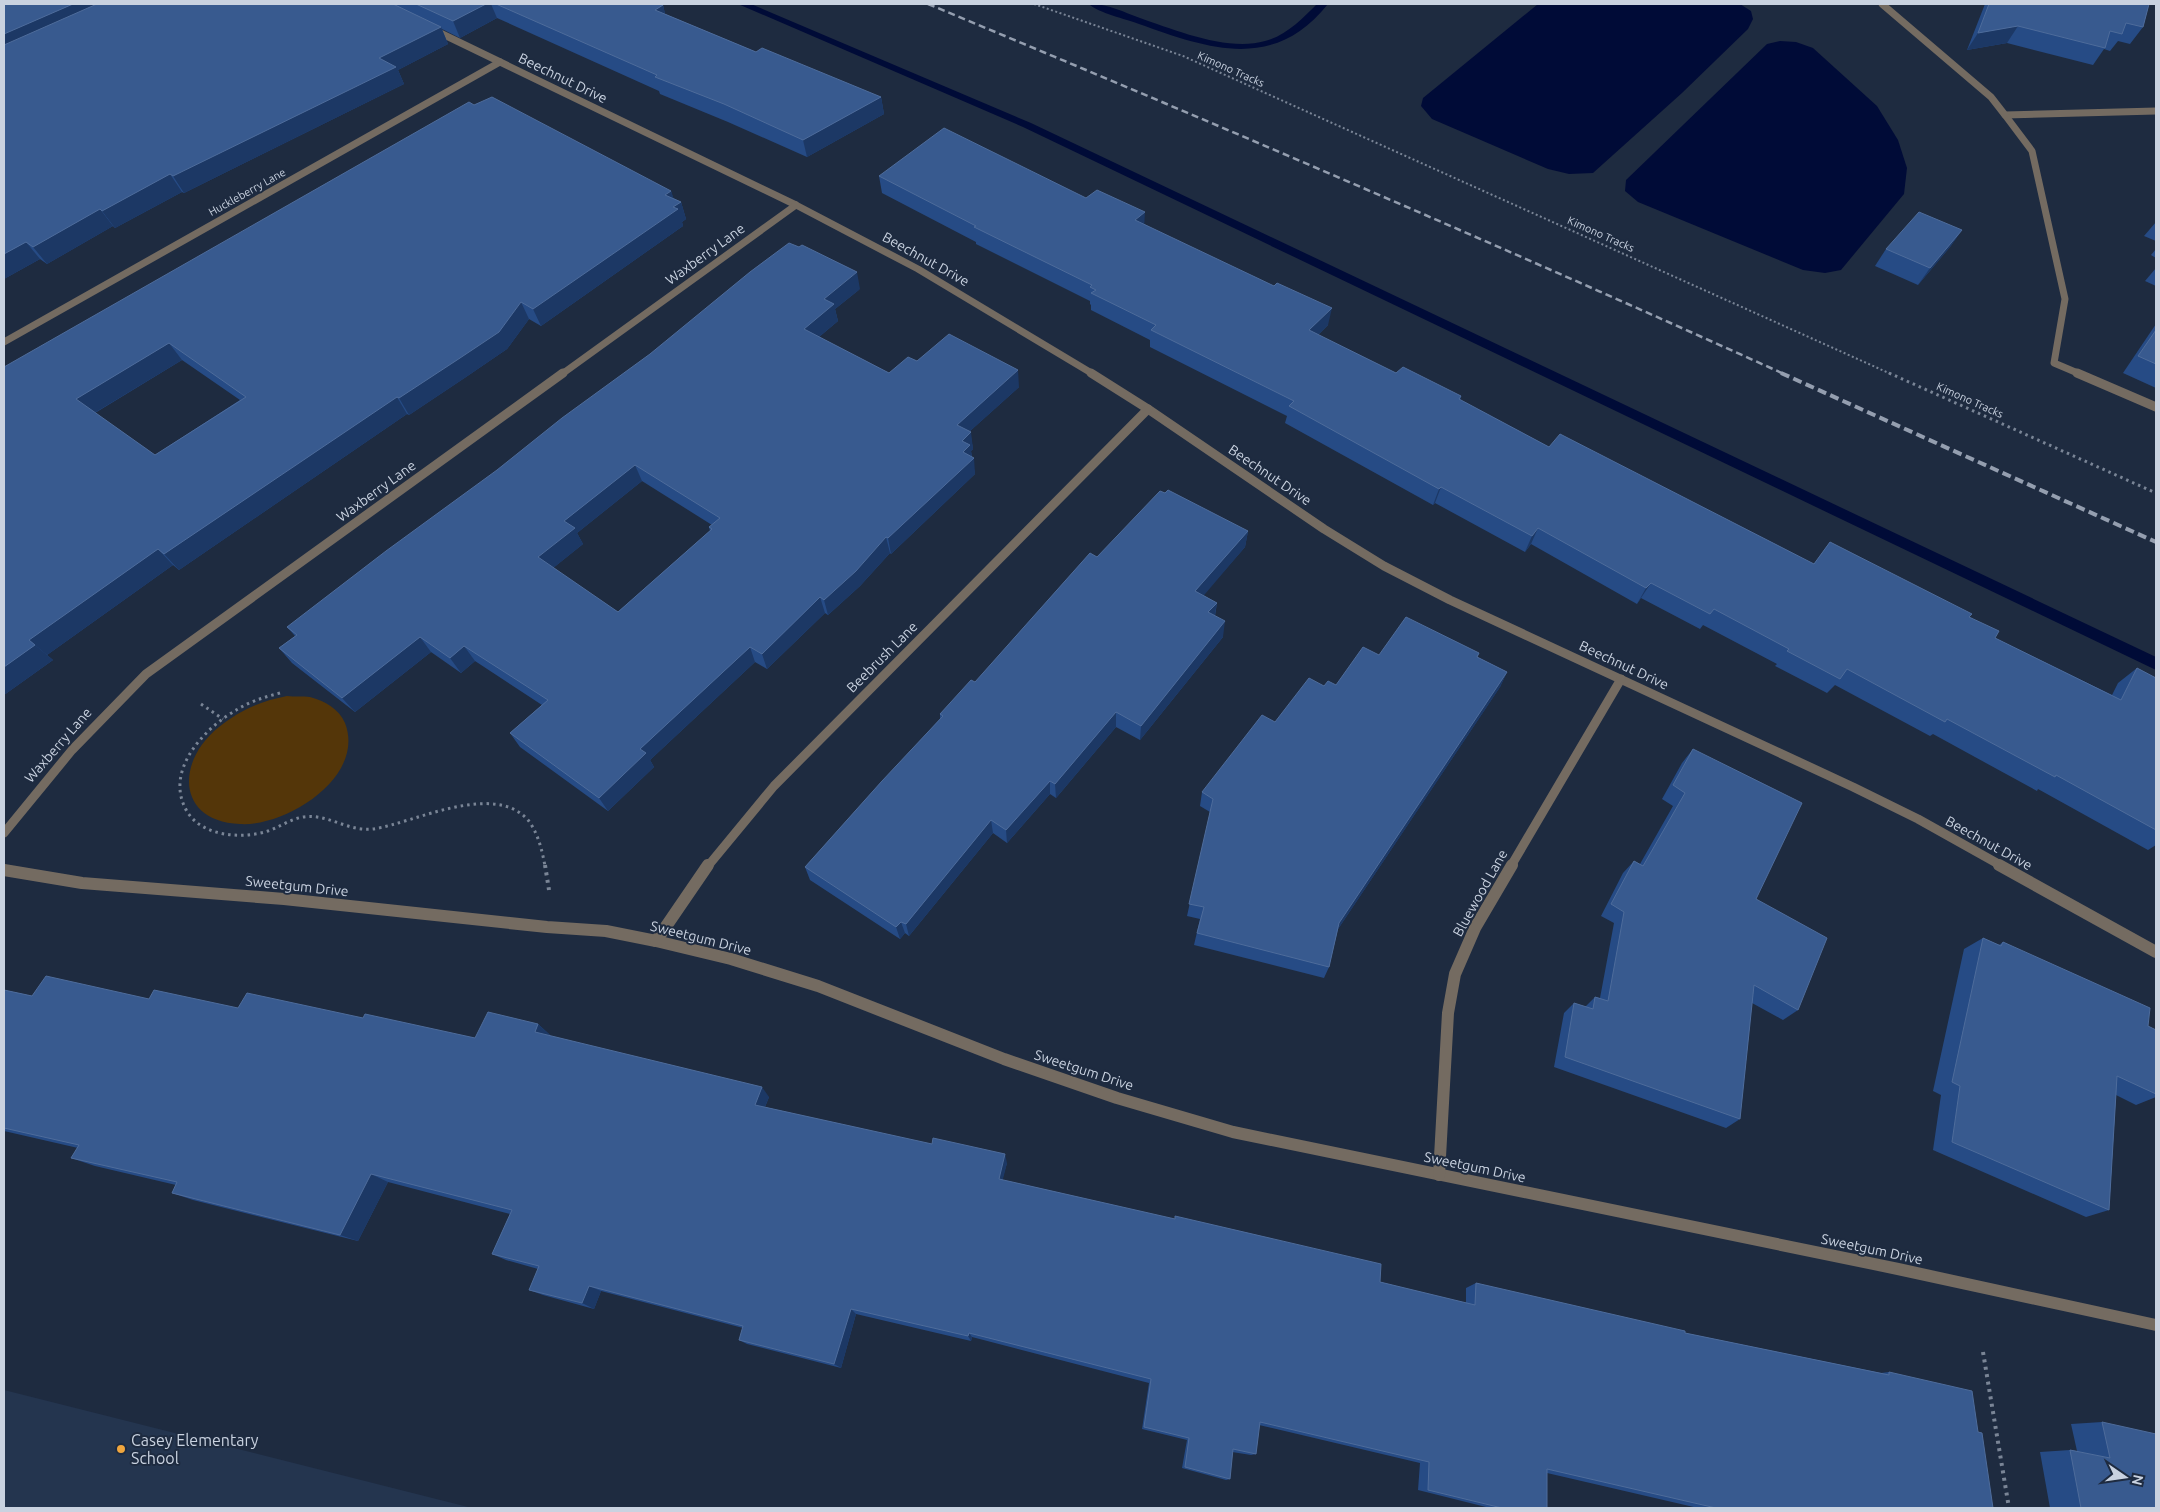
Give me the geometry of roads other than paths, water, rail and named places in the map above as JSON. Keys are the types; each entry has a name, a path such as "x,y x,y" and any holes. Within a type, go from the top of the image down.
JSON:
{"street":[{"path":"1882,4 1991,97 2032,152 2065,299 2054,363 2156,407"},
{"name":"Beechnut Drive","path":"421,24 796,205 918,269 1052,348 1148,409 1324,529 1384,566 1450,600 1918,819 2156,952"},
{"name":"Huckleberry Lane","path":"4,342 500,62"},
{"path":"2005,115 2129,114 2156,111"},
{"name":"Waxberry Lane","path":"4,833 47,777 93,725 146,674 796,205"},
{"name":"Beebrush Lane","path":"656,941 715,855 774,786 1148,409"},
{"name":"Bluewood Lane","path":"1439,1175 1448,1013 1455,974 1475,928 1621,679"},
{"name":"Sweetgum Drive","path":"4,870 82,883 284,899 547,927 606,931 656,941 731,959 818,986 994,1056 1144,1106 1233,1132 1908,1271 2156,1325"}],"water":[{"path":"1538,4 1740,4 1751,11 1753,19 1748,29 1682,93 1593,173 1569,174 1548,169 1432,119 1421,106 1423,98"},
{"path":"1780,41 1796,42 1813,48 1877,106 1898,140 1907,168 1904,194 1841,270 1825,273 1803,270 1638,202 1625,191 1626,180 1767,44"}],"waterway":[{"path":"743,4 1027,125 2156,664"},
{"path":"1094,4 1181,35 1229,46 1250,47 1276,41 1298,27 1323,4"}],"railway":[{"path":"928,4 1358,186 1784,374"},
{"path":"1781,373 2156,542"}],"place":[{"name":"Casey Elementary School","path":"121,1449"}]}
